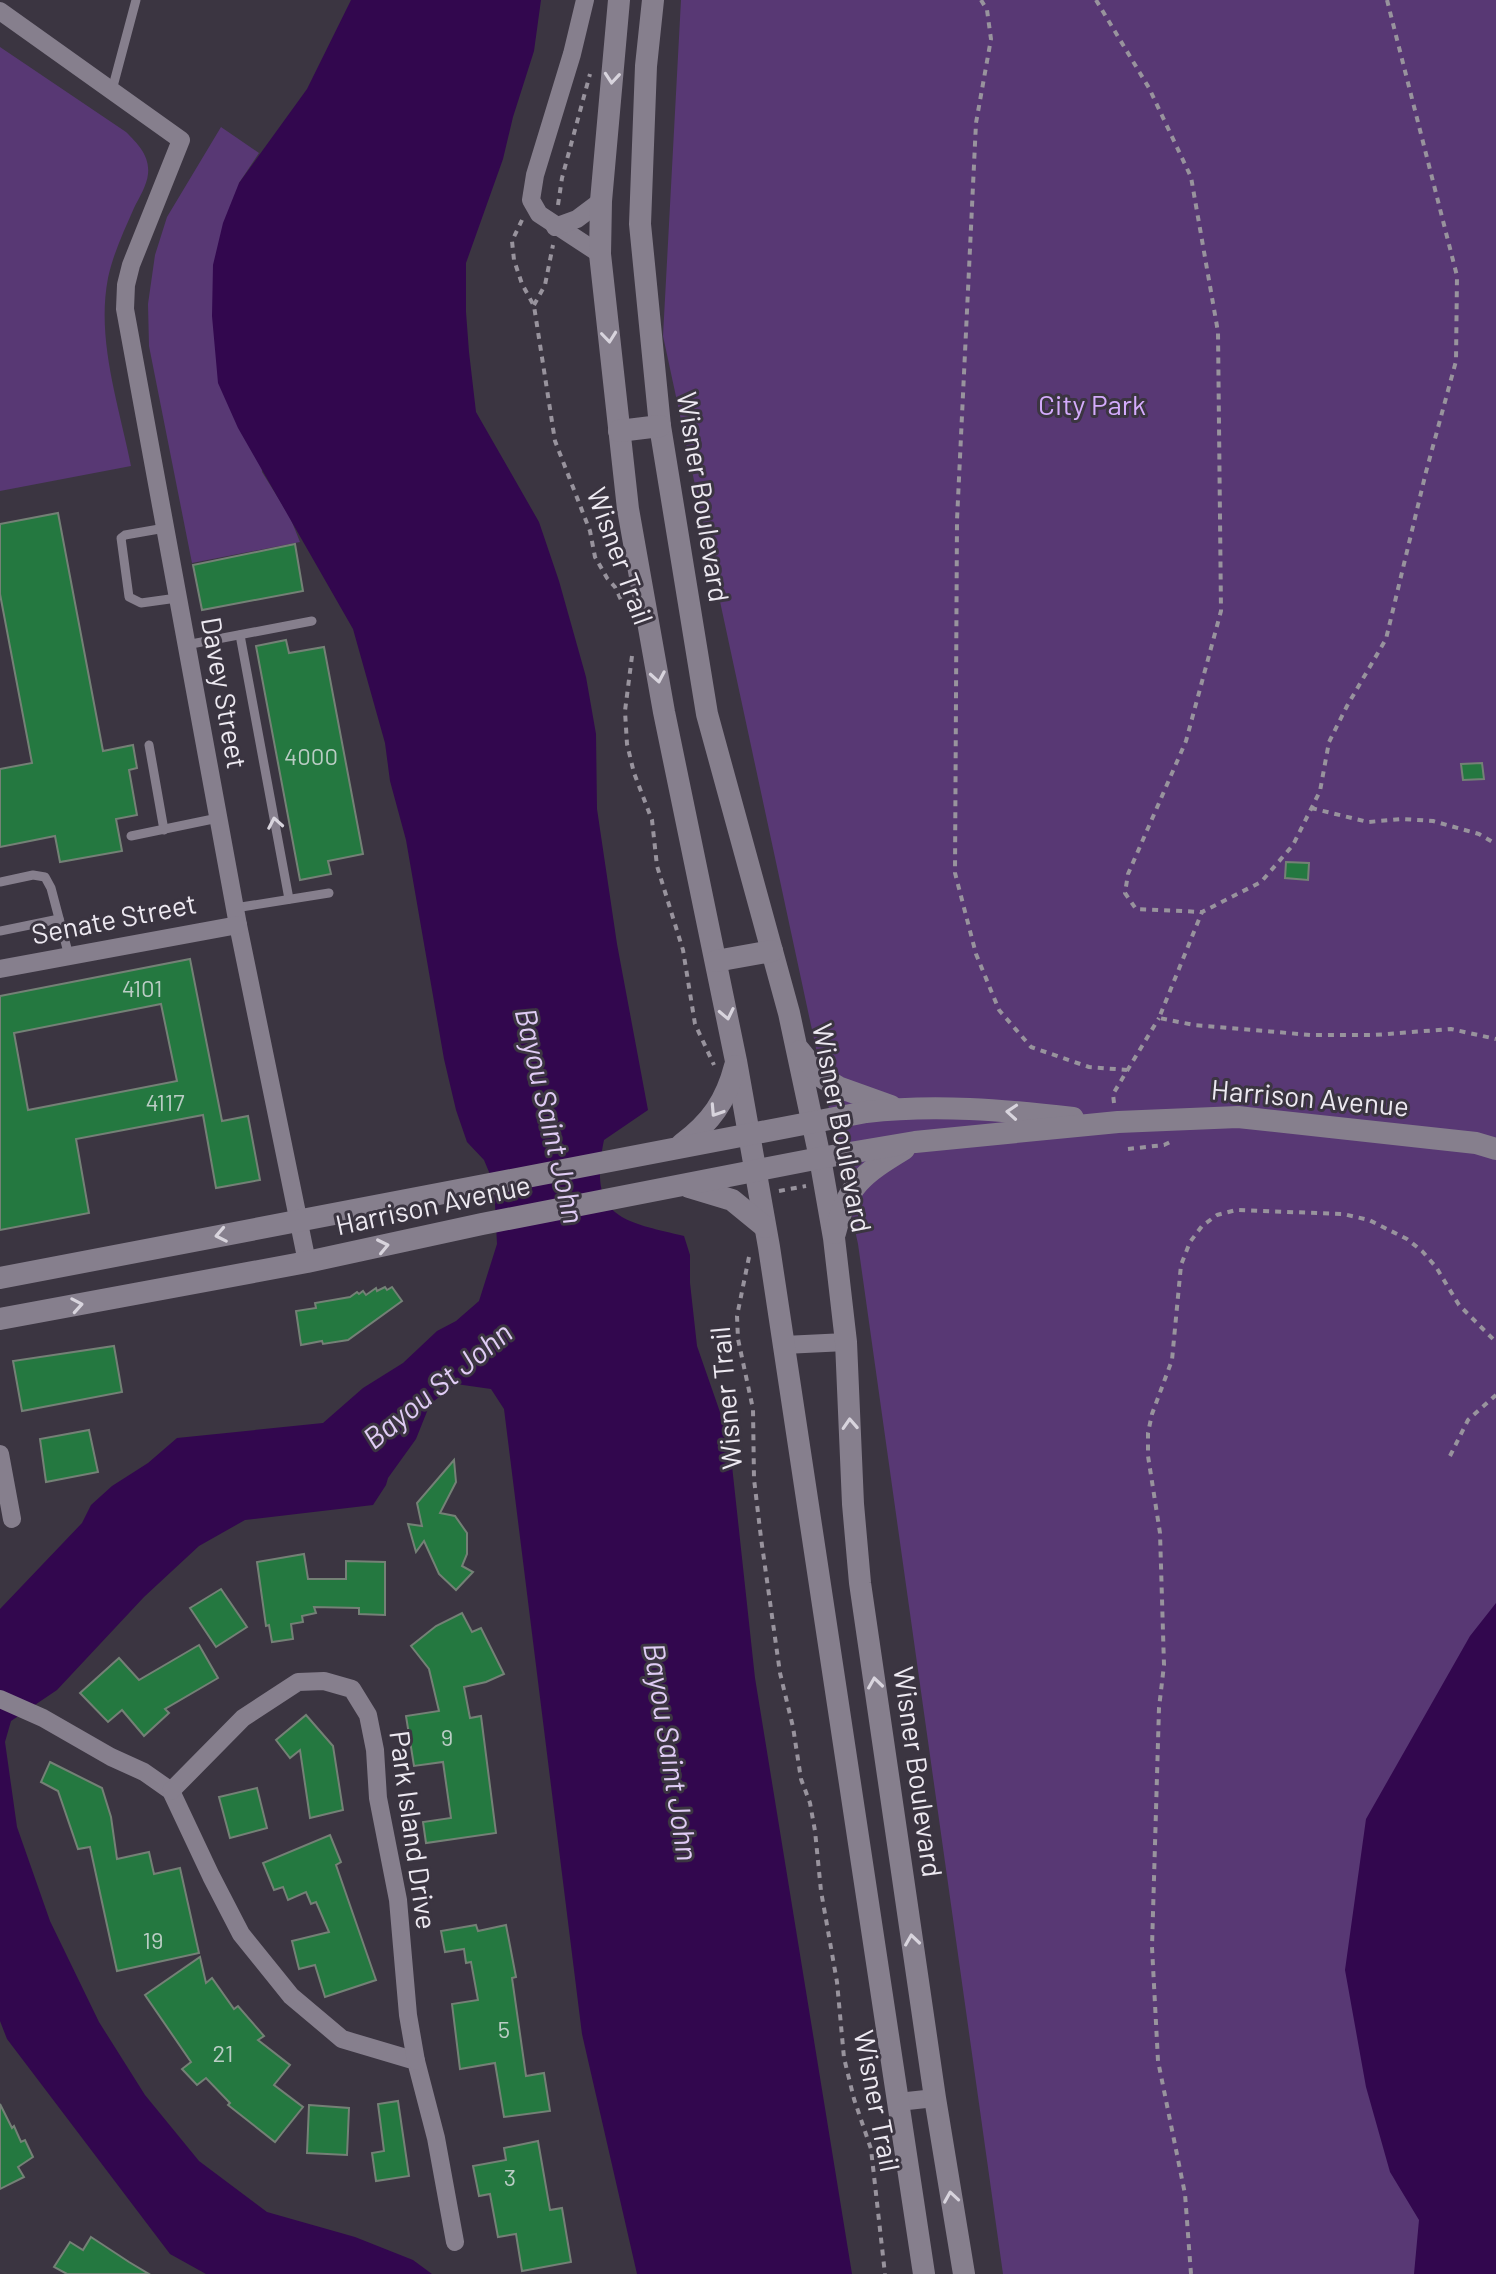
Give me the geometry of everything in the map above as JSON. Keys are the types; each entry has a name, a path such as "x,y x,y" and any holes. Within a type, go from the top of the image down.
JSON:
{"street":[{"path":"585,0 535,175 531,200 539,214 555,227 600,254"},
{"path":"619,0 601,201 600,254 628,509 664,712 756,1171 924,2274"},
{"name":"Wisner Boulevard","path":"653,0 646,66 640,224 660,426 707,714 797,1048 834,1238 846,1342 853,1504 860,1583 935,2098 964,2274"},
{"path":"0,11 112,90"},
{"name":"Davey Street","path":"112,90 181,140 131,265 126,285 128,323 236,916 307,1262"},
{"path":"555,227 577,219 601,201"},
{"path":"619,431 660,426"},
{"name":"Senate Street","path":"0,969 69,956 236,916"},
{"path":"716,961 772,951"},
{"path":"797,1048 820,1076 843,1090 900,1108"},
{"path":"678,1148 705,1127 718,1111 730,1086 736,1061"},
{"name":"Harrison Avenue","path":"0,1278 616,1162 812,1121 900,1108 1017,1112 1118,1122"},
{"name":"Harrison Avenue","path":"0,1319 915,1142 1118,1122 1238,1117 1476,1143 1496,1149"},
{"path":"834,1238 841,1207 861,1176 915,1142"},
{"path":"684,1186 732,1200 765,1227"},
{"path":"784,1345 846,1342"},
{"path":"0,1454 12,1519"},
{"name":"Park Island Drive","path":"171,1791 243,1718 298,1682 324,1681 352,1689 368,1715 375,1750 378,1798 398,1900 408,2015 416,2061 436,2138 455,2242"},
{"path":"0,1699 43,1718 144,1772 171,1791 241,1934 291,1996 342,2039 416,2061"},
{"path":"898,2102 935,2098"}],"lane":[{"path":"112,90 136,0"},
{"path":"165,528 121,538 129,597 141,603 177,598"},
{"path":"186,645 312,621"},
{"path":"240,635 289,899"},
{"path":"149,745 164,830"},
{"path":"131,836 218,818"},
{"path":"0,882 33,875 45,877 51,888 69,956"},
{"path":"236,916 289,899 329,893"},
{"path":"0,931 59,919"}],"path":[{"path":"981,0 987,10 991,39 976,123 957,520 955,873 976,954 999,1010 1031,1047 1089,1067 1127,1070"},
{"path":"1096,0 1149,88 1191,177 1218,332 1221,611 1186,741 1128,874 1125,893 1136,909 1202,912 1261,882 1293,845 1320,791 1329,742 1386,639 1456,361 1457,276 1387,0"},
{"name":"Wisner Trail","path":"534,306 545,285 562,178 590,73"},
{"name":"Wisner Trail","path":"531,200 512,241 522,284 534,306 555,441 585,518 595,557 615,587 623,606"},
{"name":"Wisner Trail","path":"631,649 625,711 627,744 634,773 652,820 657,866 683,950 695,1024 710,1051 715,1074"},
{"path":"1311,808 1368,822 1403,819 1433,821 1479,834 1496,844"},
{"path":"1118,1122 1113,1094 1159,1018 1202,912"},
{"path":"1159,1018 1194,1025 1311,1035 1374,1035 1451,1029 1496,1039"},
{"path":"776,1192 816,1184"},
{"path":"1191,2274 1185,2194 1158,2061 1152,1947 1159,1708 1164,1665 1160,1533 1148,1456 1148,1433 1172,1360 1181,1265 1190,1242 1202,1226 1217,1215 1236,1210 1343,1214 1369,1220 1388,1228 1422,1251 1436,1267 1459,1305 1496,1342"},
{"name":"Wisner Trail","path":"746,1245 749,1259 737,1316 738,1339 753,1409 754,1479 761,1538 780,1673 801,1779 810,1803 815,1831 821,1891 837,1982 844,2058 871,2149 885,2274"},
{"path":"1450,1456 1468,1420 1496,1395"}],"green space":[{"name":"City Park","path":"681,0 1496,0 1496,2274 1003,2274 858,1244 663,336"},
{"path":"0,47 126,132 142,151 148,168 144,187 113,260 105,301 110,372 131,466 0,491"},
{"path":"221,127 259,153 239,183 262,472 290,517 300,542 192,563 149,346 148,304 155,255 167,217"}],"water":[{"path":"351,0 541,0 534,51 503,159 466,263 466,312 476,412 539,522 586,677 596,734 597,809 617,944 648,1110 604,1140 601,1185 605,1200 614,1211 642,1226 684,1236 690,1255 697,1346 729,1438 755,1678 852,2274 637,2274 582,2034 504,1409 491,1389 456,1384 430,1404 416,1439 373,1505 245,1520 199,1546 144,1597 57,1690 11,1721 5,1742 17,1827 50,1921 99,2022 145,2095 199,2161 267,2212 355,2237 413,2260 432,2274 206,2274 170,2254 7,2039 0,2021 0,1609 82,1523 91,1505 177,1438 323,1423 363,1388 403,1363 437,1331 456,1321 479,1301 497,1244 494,1184 484,1160 467,1142 456,1110 444,1059 406,840 390,781 385,743 353,629 238,428 218,383 212,316 213,265 223,223 239,183 307,89"},
{"path":"1496,1603 1496,2274 1414,2274 1419,2220 1390,2172 1366,2087 1345,1970 1366,1819 1470,1636"}],"building":[{"path":"58,513 103,751 133,745 137,768 129,770 137,815 116,819 122,851 60,862 55,836 0,847 0,769 32,763 0,594 0,524"},
{"path":"295,544 303,591 202,610 193,565"},
{"path":"286,640 289,653 324,647 363,854 328,861 331,874 300,880 256,646"},
{"path":"1482,763 1484,779 1463,780 1461,764"},
{"path":"1286,862 1309,863 1308,880 1285,878"},
{"path":"190,959 222,1121 248,1116 260,1180 216,1188 203,1115 76,1139 89,1213 0,1230 0,996","holes":["161,1004 177,1081 28,1110 14,1033"]},
{"path":"385,1287 387,1290 392,1287 402,1301 348,1340 301,1345 296,1311 316,1308 315,1303 350,1297 357,1292 363,1291 366,1295 376,1288 377,1291"},
{"path":"114,1346 122,1392 22,1411 13,1361"},
{"path":"89,1430 98,1472 46,1482 40,1439"},
{"path":"454,1460 456,1482 440,1513 455,1516 467,1533 467,1554 462,1566 473,1572 456,1590 439,1574 424,1541 416,1552 408,1524 422,1526 417,1503"},
{"path":"304,1554 308,1579 346,1579 346,1561 385,1562 385,1615 359,1614 359,1608 314,1607 316,1613 302,1616 303,1622 291,1624 293,1639 272,1642 269,1625 266,1626 257,1562"},
{"path":"221,1589 247,1627 216,1647 190,1608"},
{"path":"462,1613 472,1632 481,1628 504,1674 464,1687 470,1718 481,1716 496,1833 426,1843 423,1822 451,1818 443,1762 414,1766 406,1716 439,1711 429,1669 411,1646 436,1626"},
{"path":"199,1645 218,1678 165,1709 169,1713 144,1736 122,1710 108,1722 80,1693 119,1658 139,1680"},
{"path":"306,1715 333,1746 343,1810 310,1818 300,1750 290,1758 276,1740"},
{"path":"50,1762 102,1788 111,1817 117,1859 149,1852 154,1874 180,1868 199,1953 117,1971 90,1847 78,1849 58,1791 41,1782"},
{"path":"257,1788 267,1828 230,1838 219,1797"},
{"path":"330,1835 341,1862 336,1865 376,1980 325,1997 315,1965 299,1969 292,1941 329,1932 316,1902 311,1904 306,1892 288,1900 283,1887 274,1890 263,1863"},
{"path":"476,1925 478,1931 506,1925 516,1977 512,1978 526,2076 544,2073 550,2111 504,2117 495,2063 460,2069 452,2004 478,2000 471,1962 466,1963 464,1949 445,1952 441,1931"},
{"path":"200,1957 206,1983 212,1978 234,2009 238,2006 264,2036 258,2040 290,2065 274,2085 303,2107 275,2142 228,2105 230,2103 206,2078 197,2085 182,2069 191,2062 145,1995"},
{"path":"398,2101 409,2176 376,2181 372,2153 384,2151 378,2104"},
{"path":"0,2104 12,2128 14,2126 21,2142 25,2140 33,2157 18,2167 24,2177 0,2189"},
{"path":"309,2105 349,2108 347,2155 307,2153"},
{"path":"538,2141 550,2210 562,2208 571,2262 522,2271 516,2234 498,2237 490,2194 479,2196 473,2166 506,2160 504,2148"},
{"path":"91,2237 149,2274 67,2274 54,2267 70,2242 83,2250"}],"water label":[{"name":"Bayou Saint John","path":"549,1116"},
{"name":"Bayou St John","path":"438,1386"},
{"name":"Bayou Saint John","path":"670,1752"}]}
